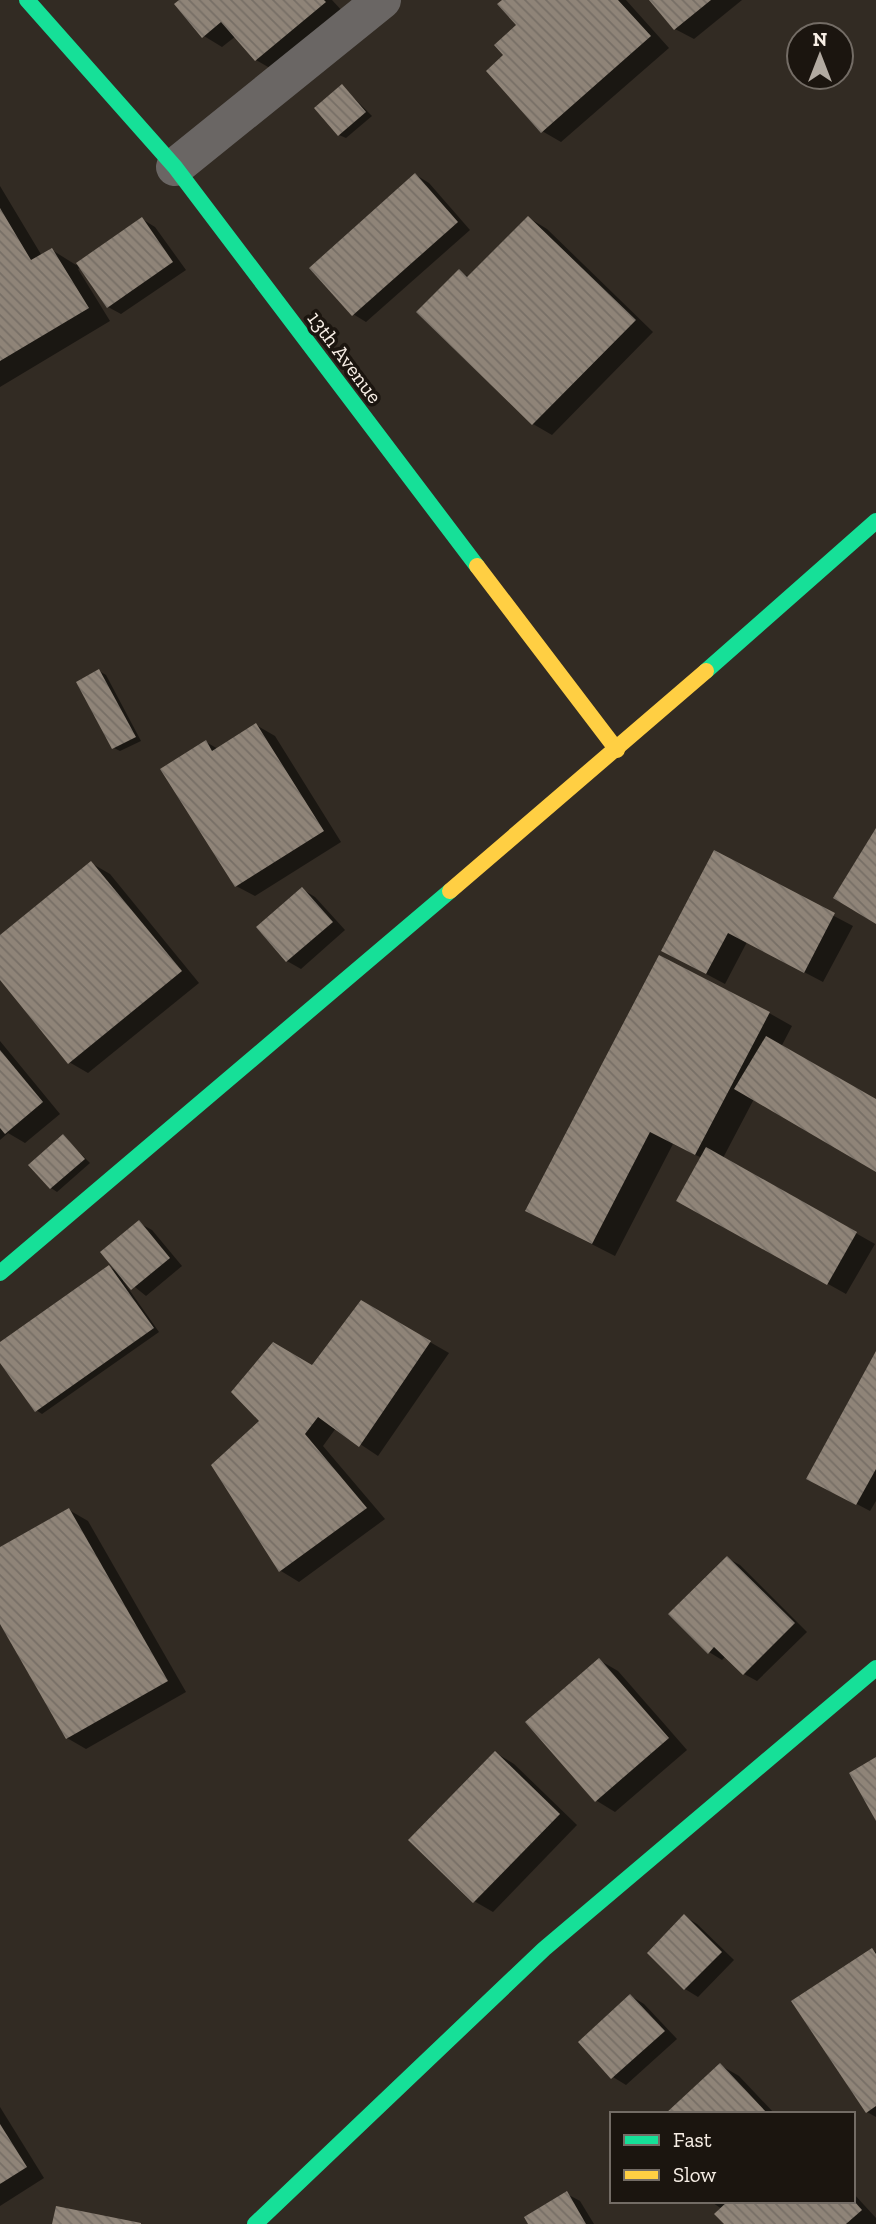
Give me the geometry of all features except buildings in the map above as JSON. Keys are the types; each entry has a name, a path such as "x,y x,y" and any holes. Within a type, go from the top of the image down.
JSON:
{"street":[{"name":"13th Avenue","path":"27,0 175,167 617,750"},
{"path":"175,167 382,0"},
{"path":"0,1273 617,750 876,521"},
{"path":"255,2224 544,1949 876,1668"}],"traffic: fast":[{"path":"27,0 175,167 477,566"},
{"path":"706,671 876,521"},
{"path":"0,1273 450,891"},
{"path":"255,2224 544,1949 876,1668"}],"traffic: slow":[{"path":"477,566 617,750"},
{"path":"450,891 706,671"}]}
